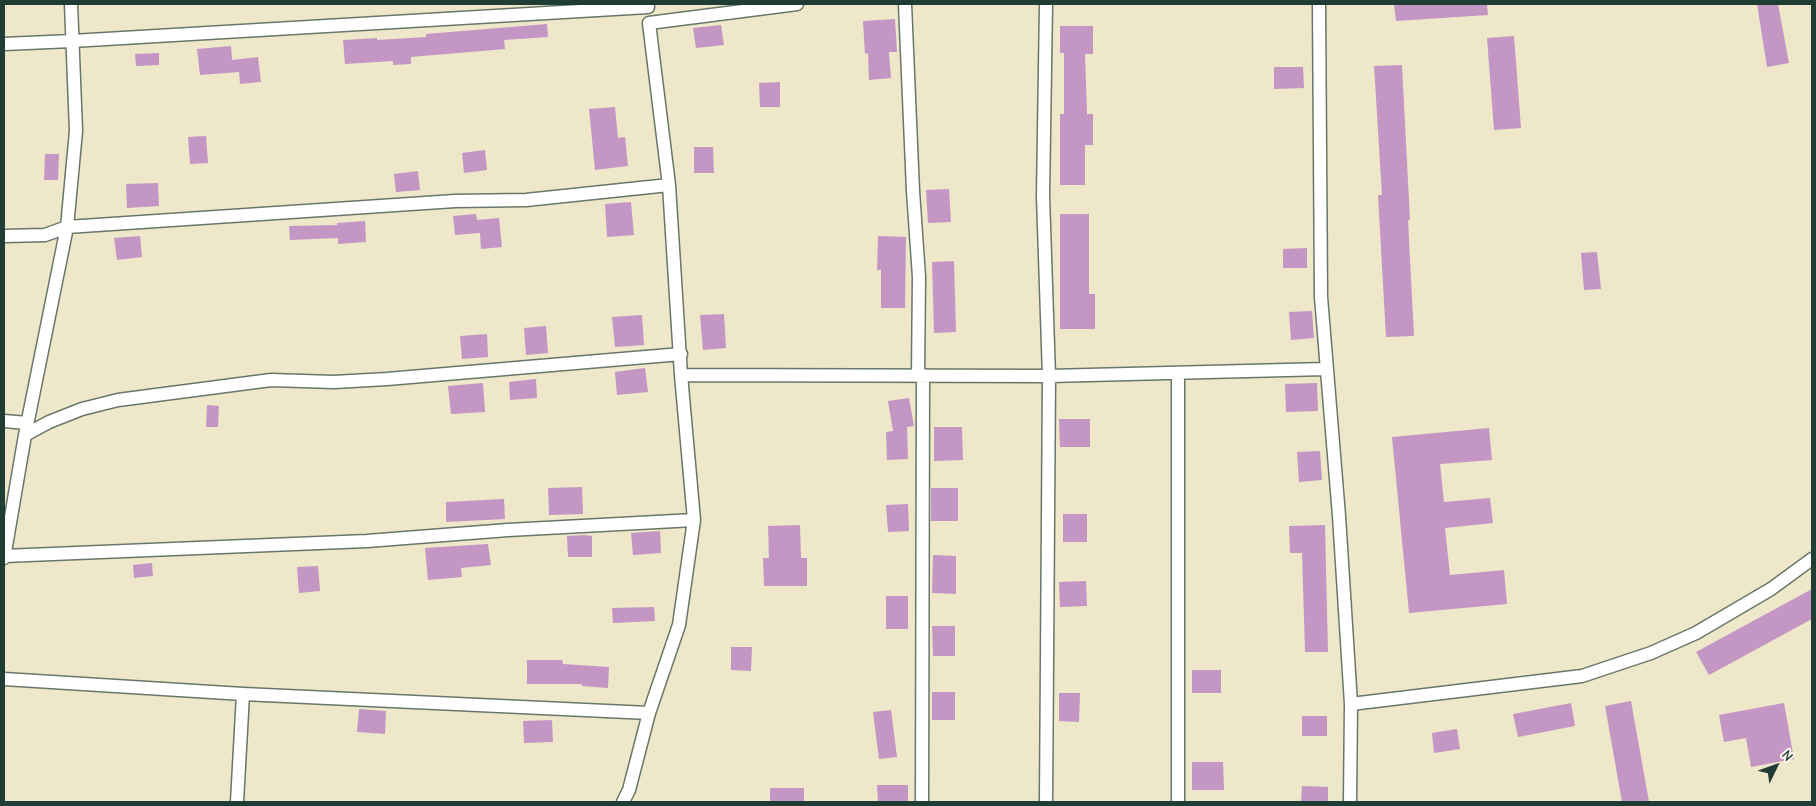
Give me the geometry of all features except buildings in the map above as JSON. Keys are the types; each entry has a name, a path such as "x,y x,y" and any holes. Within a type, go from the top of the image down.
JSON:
{"street":[{"path":"71,4 76,131 66,227 26,429 4,557 367,541 508,530 694,520"},
{"path":"649,23 797,4"},
{"path":"905,4 912,191 919,276 922,802"},
{"path":"1046,4 1043,196 1049,376 1046,802"},
{"path":"1319,4 1321,297 1339,516 1351,704 1350,802"},
{"path":"4,44 648,5 669,185 680,354 694,520 680,626 649,713 629,790 623,802"},
{"path":"4,236 44,235 66,227 455,201 526,200 669,185"},
{"path":"4,421 26,429 82,409 118,400 271,380 334,382 387,379 680,354"},
{"path":"682,375 1049,376 1326,369"},
{"path":"1178,373 1178,802"},
{"path":"1351,704 1582,676 1651,653 1696,633 1771,588 1812,559"},
{"path":"4,679 243,694 649,713"},
{"path":"237,802 243,694"}]}
